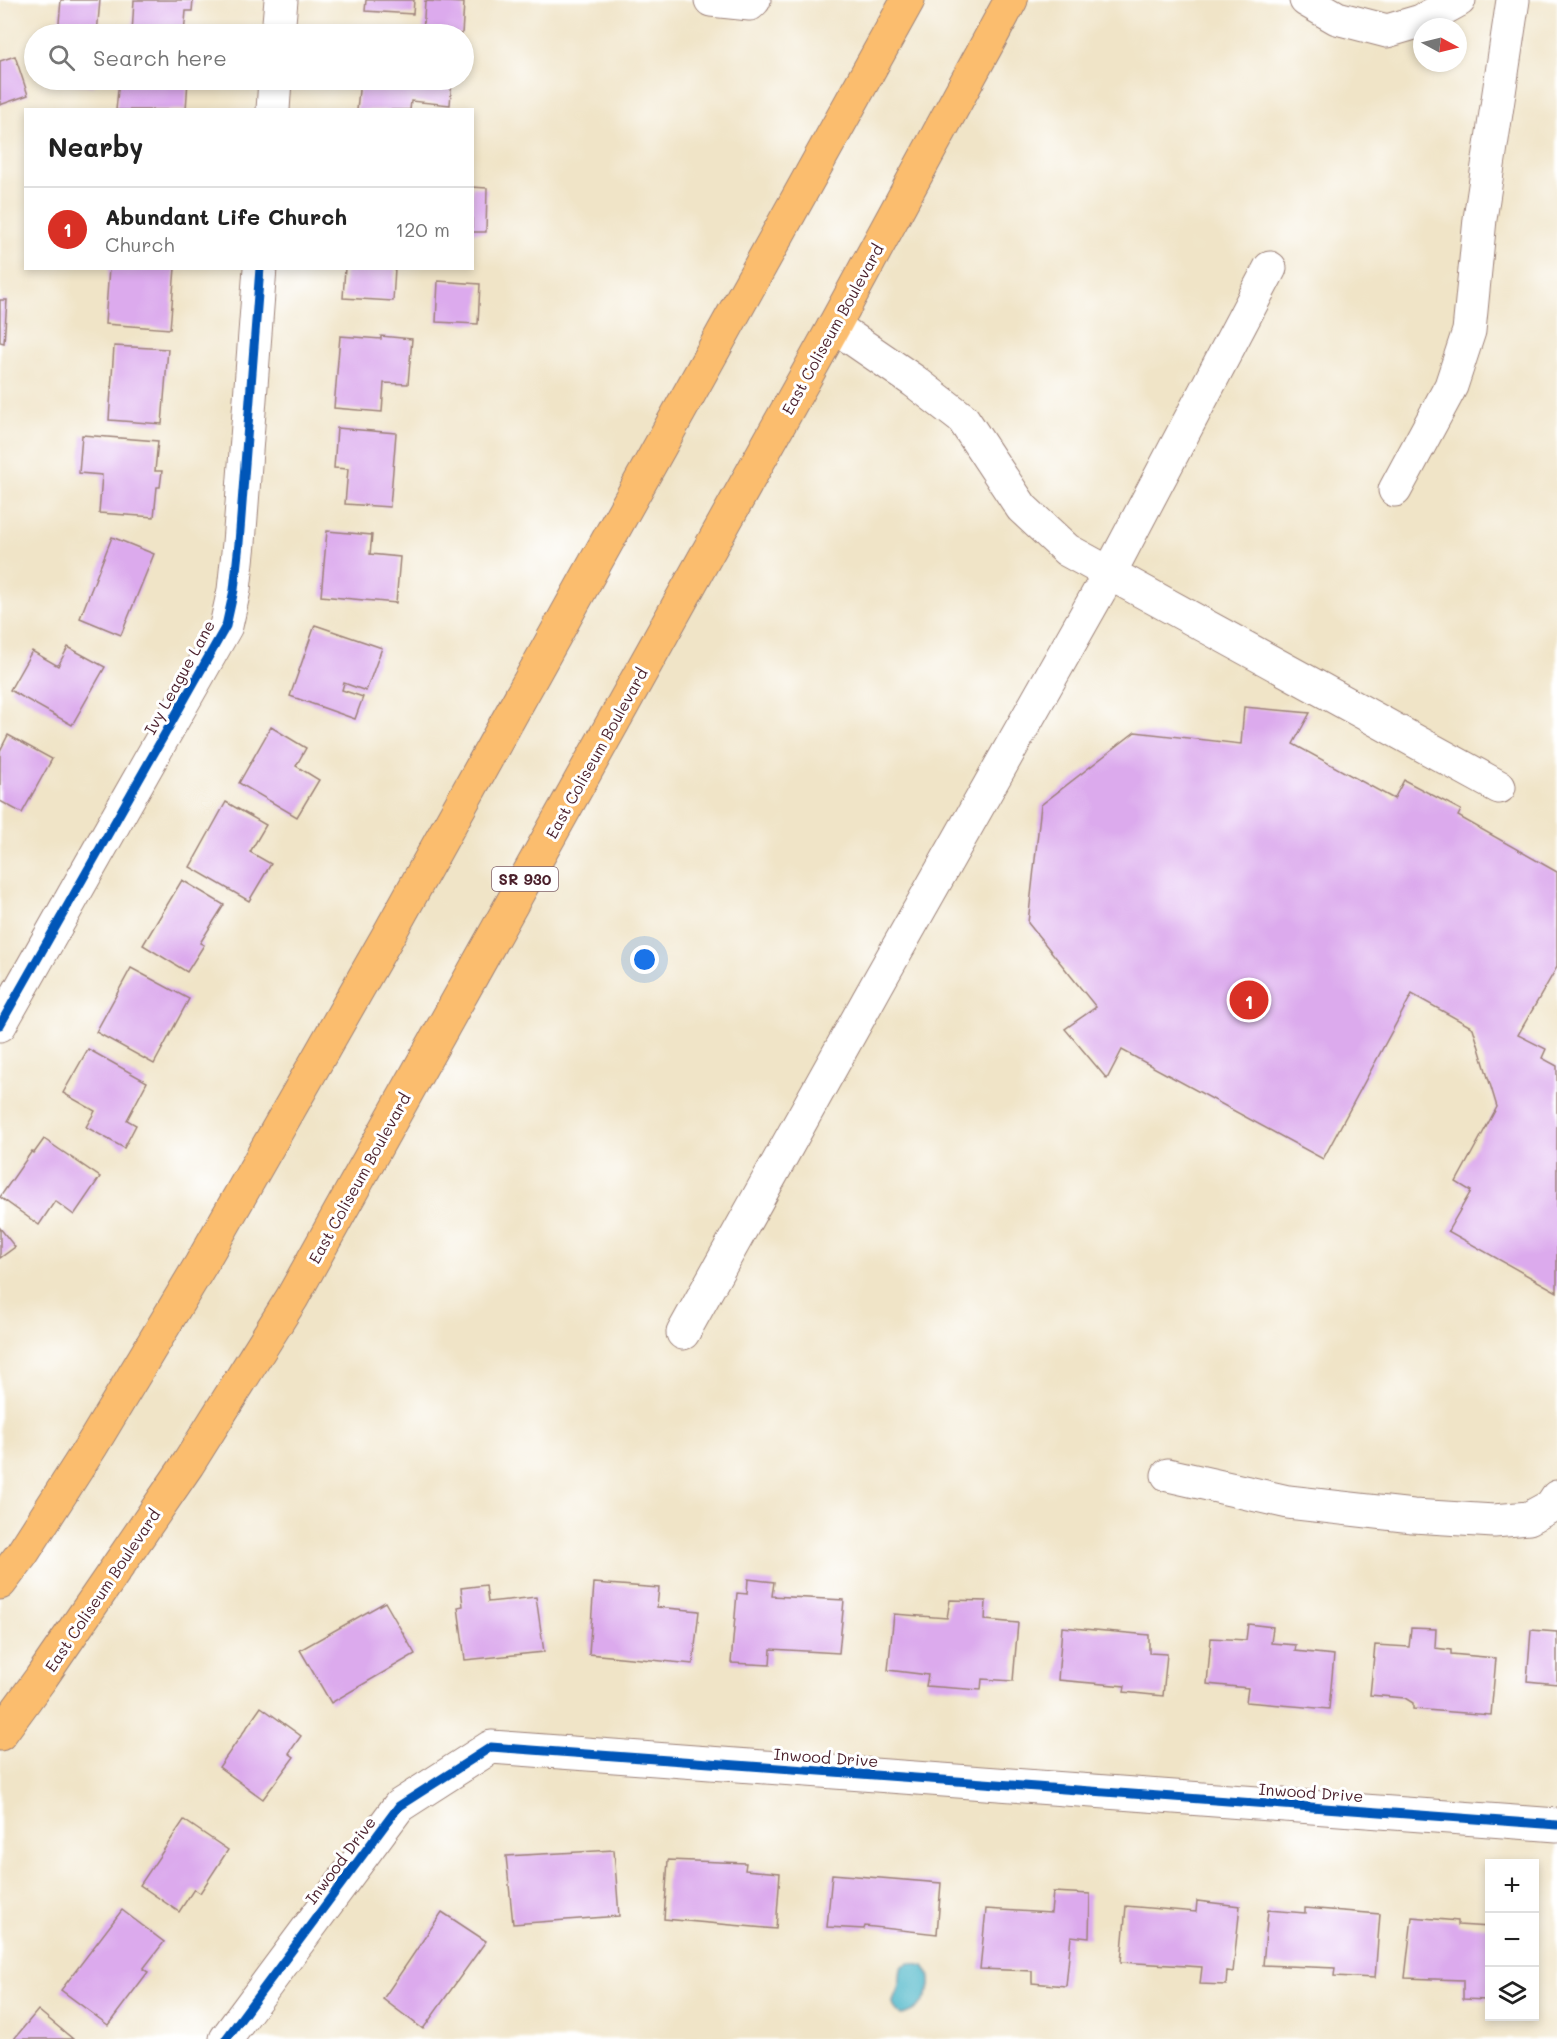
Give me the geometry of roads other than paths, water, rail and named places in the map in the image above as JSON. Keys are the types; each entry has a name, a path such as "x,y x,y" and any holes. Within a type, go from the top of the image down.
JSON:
{"highway":[{"path":"0,1583 92,1445 207,1254 407,902 908,0"},
{"name":"East Coliseum Boulevard","path":"0,1734 188,1464 292,1298 834,326 1011,0"}],"street":[{"path":"280,24 282,0"},
{"path":"711,0 750,4 754,0"},
{"path":"1306,0 1337,18 1387,31 1421,21 1459,0"},
{"path":"1395,490 1451,387 1469,331 1479,219 1513,0"},
{"path":"273,108 274,90"},
{"path":"683,1333 1109,574 1270,268"},
{"name":"Ivy League Lane","path":"0,1025 226,626 234,590 239,543 260,270"},
{"path":"834,326 914,381 963,419 1022,508 1067,550 1499,787"},
{"path":"1168,1475 1288,1502 1413,1516 1494,1521 1529,1518 1551,1506 1557,1497"},
{"name":"Inwood Drive","path":"226,2039 399,1806 491,1747 1557,1825"}],"water":[{"path":"910,1963 924,1966 929,1975 930,1985 922,2003 907,2014 901,2015 896,2011 893,2000 899,1985 902,1966"}],"place":[{"name":"Abundant Life Church","path":"1249,1000"}]}
